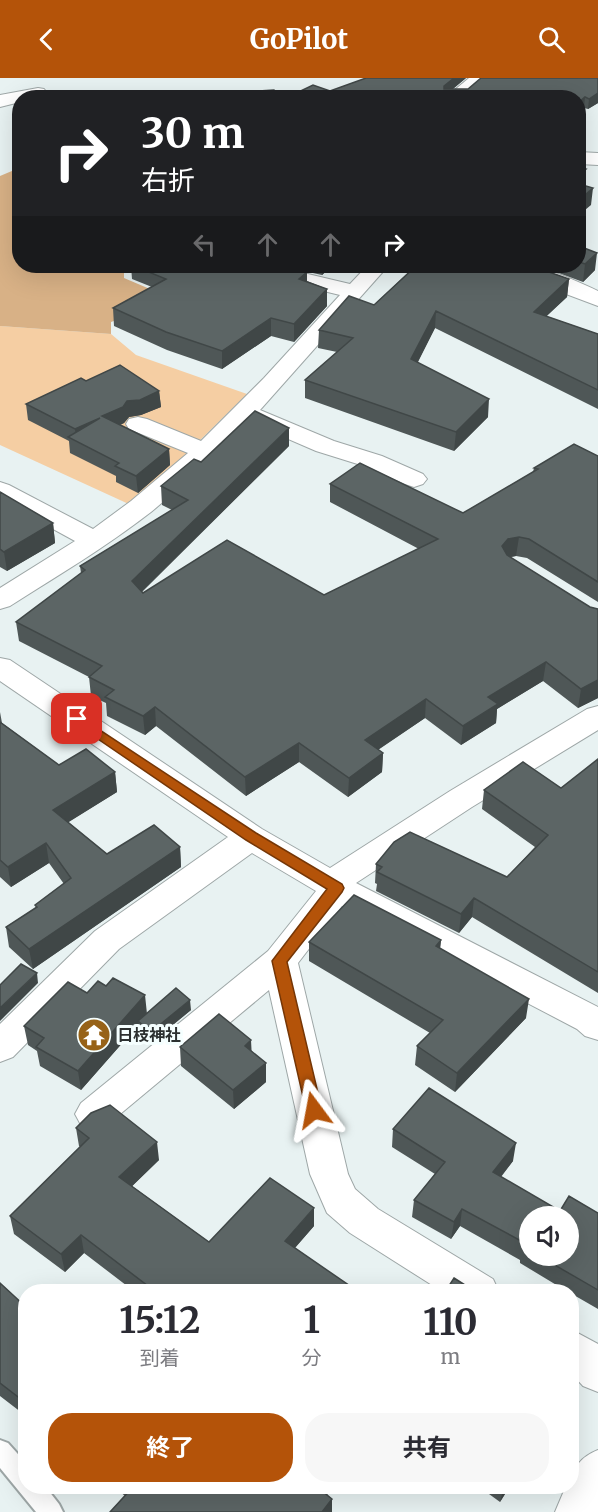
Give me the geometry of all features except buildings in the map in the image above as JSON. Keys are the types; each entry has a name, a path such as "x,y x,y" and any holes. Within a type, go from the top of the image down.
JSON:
{"street":[{"path":"464,90 480,78"},
{"path":"277,273 354,292"},
{"path":"0,600 93,540 158,493 244,415 372,273"},
{"path":"533,273 568,285 598,299"},
{"path":"244,415 259,417 325,446 373,461 414,479"},
{"path":"138,424 189,446 205,450"},
{"path":"0,490 93,540"},
{"path":"0,667 251,837 333,886 590,1019 598,1026"},
{"path":"94,1114 281,960 333,886 461,799 598,716"},
{"path":"0,1047 107,940 251,837"},
{"path":"281,960 329,1174 341,1201 364,1221 465,1284"},
{"path":"579,1355 592,1364 598,1372"},
{"path":"577,1512 598,1472"}],"lane":[{"path":"0,1451 18,1472"},
{"path":"36,1494 51,1512"}],"shaded area":[{"path":"12,171 12,273 124,273 124,278 164,295 163,304 111,322 111,334 0,326 0,176"},
{"path":"0,326 111,334 136,355 247,394 133,506 0,445"}],"place":[{"name":"日枝神社","path":"94,1035"}],"route":[{"path":"77,719 251,837 336,888 280,961 314,1110"}]}
